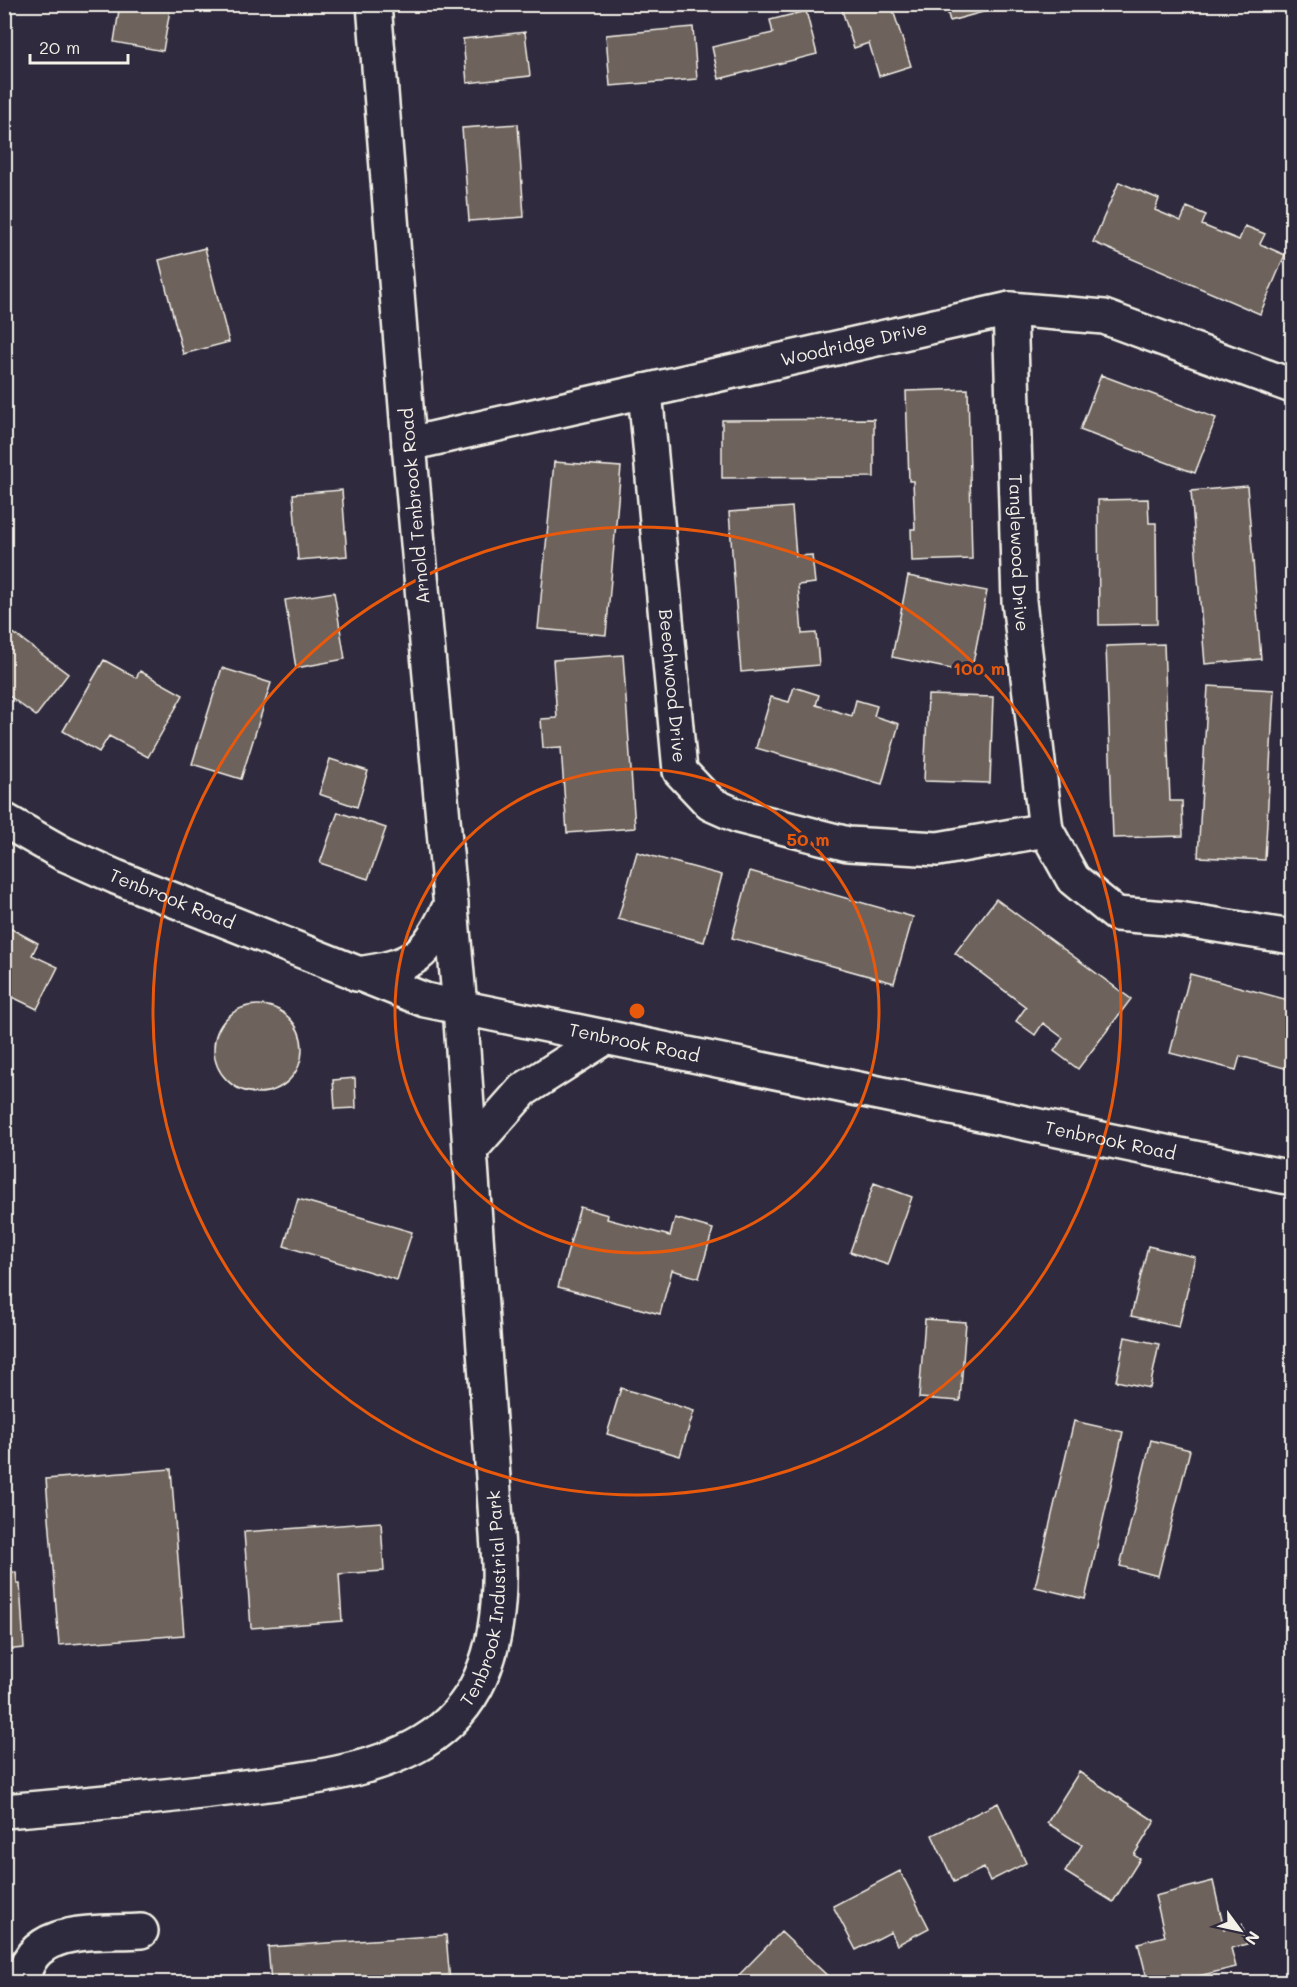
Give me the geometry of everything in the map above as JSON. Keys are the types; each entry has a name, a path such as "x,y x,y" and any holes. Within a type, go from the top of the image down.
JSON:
{"street":[{"name":"Arnold Tenbrook Road","path":"374,4 409,444 460,1007"},
{"name":"Woodridge Drive","path":"409,444 1010,309 1104,317 1292,393"},
{"name":"Tanglewood Drive","path":"1010,309 1019,601 1046,830 1073,879 1116,914 1179,919 1293,937"},
{"name":"Beechwood Drive","path":"645,391 681,771 711,804 738,816 848,844 938,849 1046,830"},
{"name":"Tenbrook Road","path":"4,819 62,853 116,877 355,974 425,999 1293,1178"},
{"path":"355,974 390,969 416,958 436,935 451,904"},
{"name":"Tenbrook Industrial Park","path":"4,1811 270,1784 358,1769 396,1757 422,1743 444,1726 470,1697 485,1671 494,1642 500,1583 460,1007"},
{"path":"470,1150 523,1090 606,1036"},
{"path":"23,1983 29,1961 38,1948 51,1939 69,1935 141,1931"}],"building":[{"path":"120,4 171,4 163,51 114,42"},
{"path":"840,4 891,4 911,66 879,76 869,43 854,48"},
{"path":"945,4 1012,4 950,21"},
{"path":"806,11 817,54 719,79 712,47 773,33 770,20"},
{"path":"693,27 697,79 610,86 606,35"},
{"path":"525,32 530,76 467,83 463,39"},
{"path":"518,124 524,217 469,221 462,128"},
{"path":"1119,182 1159,199 1155,210 1181,221 1187,207 1206,215 1202,225 1239,240 1245,226 1265,234 1260,244 1285,255 1260,314 1093,242"},
{"path":"205,248 229,342 183,354 159,260"},
{"path":"1101,375 1216,418 1195,473 1080,430"},
{"path":"968,389 972,559 912,561 911,529 915,529 913,481 909,481 906,391"},
{"path":"874,419 874,477 722,478 722,420"},
{"path":"554,462 621,467 606,635 538,629"},
{"path":"1247,486 1261,659 1205,664 1191,491"},
{"path":"342,490 347,556 298,560 293,494"},
{"path":"1148,499 1149,523 1156,523 1157,624 1099,625 1098,500"},
{"path":"792,507 796,556 812,555 815,583 798,585 802,634 816,633 819,665 741,672 729,512"},
{"path":"908,576 987,591 971,673 892,657"},
{"path":"334,592 345,659 296,668 285,600"},
{"path":"4,626 68,674 36,716 4,692"},
{"path":"1164,644 1170,801 1182,801 1183,836 1113,838 1106,646"},
{"path":"623,655 635,828 567,833 561,747 543,748 541,719 557,718 553,660"},
{"path":"104,660 136,678 140,671 183,695 148,757 109,736 99,752 63,731"},
{"path":"222,668 271,683 241,779 192,764"},
{"path":"1208,686 1274,690 1265,860 1198,857"},
{"path":"794,687 819,695 816,705 852,716 856,700 877,706 874,716 899,724 882,784 756,748 771,697 789,702"},
{"path":"928,695 993,697 990,783 924,781"},
{"path":"330,759 368,771 357,807 319,794"},
{"path":"338,812 386,828 368,879 320,863"},
{"path":"637,852 722,875 704,942 618,919"},
{"path":"750,871 913,917 894,983 732,938"},
{"path":"996,899 1131,999 1078,1069 1054,1051 1063,1038 1043,1023 1035,1035 1016,1021 1026,1007 955,953"},
{"path":"6,926 38,943 32,955 58,967 37,1009 4,993"},
{"path":"1190,974 1292,1001 1292,1070 1240,1056 1236,1070 1170,1053"},
{"path":"258,1005 283,1012 295,1024 302,1049 295,1074 283,1086 258,1093 233,1086 221,1074 214,1049 221,1024 233,1012"},
{"path":"355,1078 356,1108 335,1109 333,1080"},
{"path":"874,1183 912,1197 888,1265 850,1252"},
{"path":"298,1199 412,1232 397,1280 284,1246"},
{"path":"580,1207 608,1215 607,1219 670,1236 675,1218 713,1229 699,1278 672,1270 660,1314 558,1287"},
{"path":"1148,1246 1195,1257 1179,1327 1131,1316"},
{"path":"925,1319 966,1322 960,1401 919,1398"},
{"path":"1125,1337 1159,1344 1150,1388 1116,1381"},
{"path":"621,1388 694,1411 680,1456 607,1434"},
{"path":"1074,1421 1123,1432 1085,1599 1035,1587"},
{"path":"1151,1440 1190,1450 1158,1576 1120,1566"},
{"path":"171,1469 184,1635 59,1645 46,1479"},
{"path":"381,1522 384,1571 339,1574 342,1621 251,1628 244,1532"},
{"path":"16,1572 17,1584 20,1584 24,1648 4,1650 4,1573"},
{"path":"1079,1772 1155,1821 1134,1855 1140,1859 1113,1902 1065,1872 1082,1845 1047,1823"},
{"path":"998,1803 1026,1863 990,1881 984,1868 954,1882 932,1835"},
{"path":"900,1871 929,1928 897,1945 891,1932 856,1950 833,1906"},
{"path":"1213,1881 1224,1929 1242,1924 1247,1944 1231,1948 1236,1967 1174,1982 1148,1982 1138,1943 1165,1936 1155,1896"},
{"path":"781,1932 832,1980 830,1982 732,1982"},
{"path":"446,1935 450,1982 271,1982 268,1947"}]}
